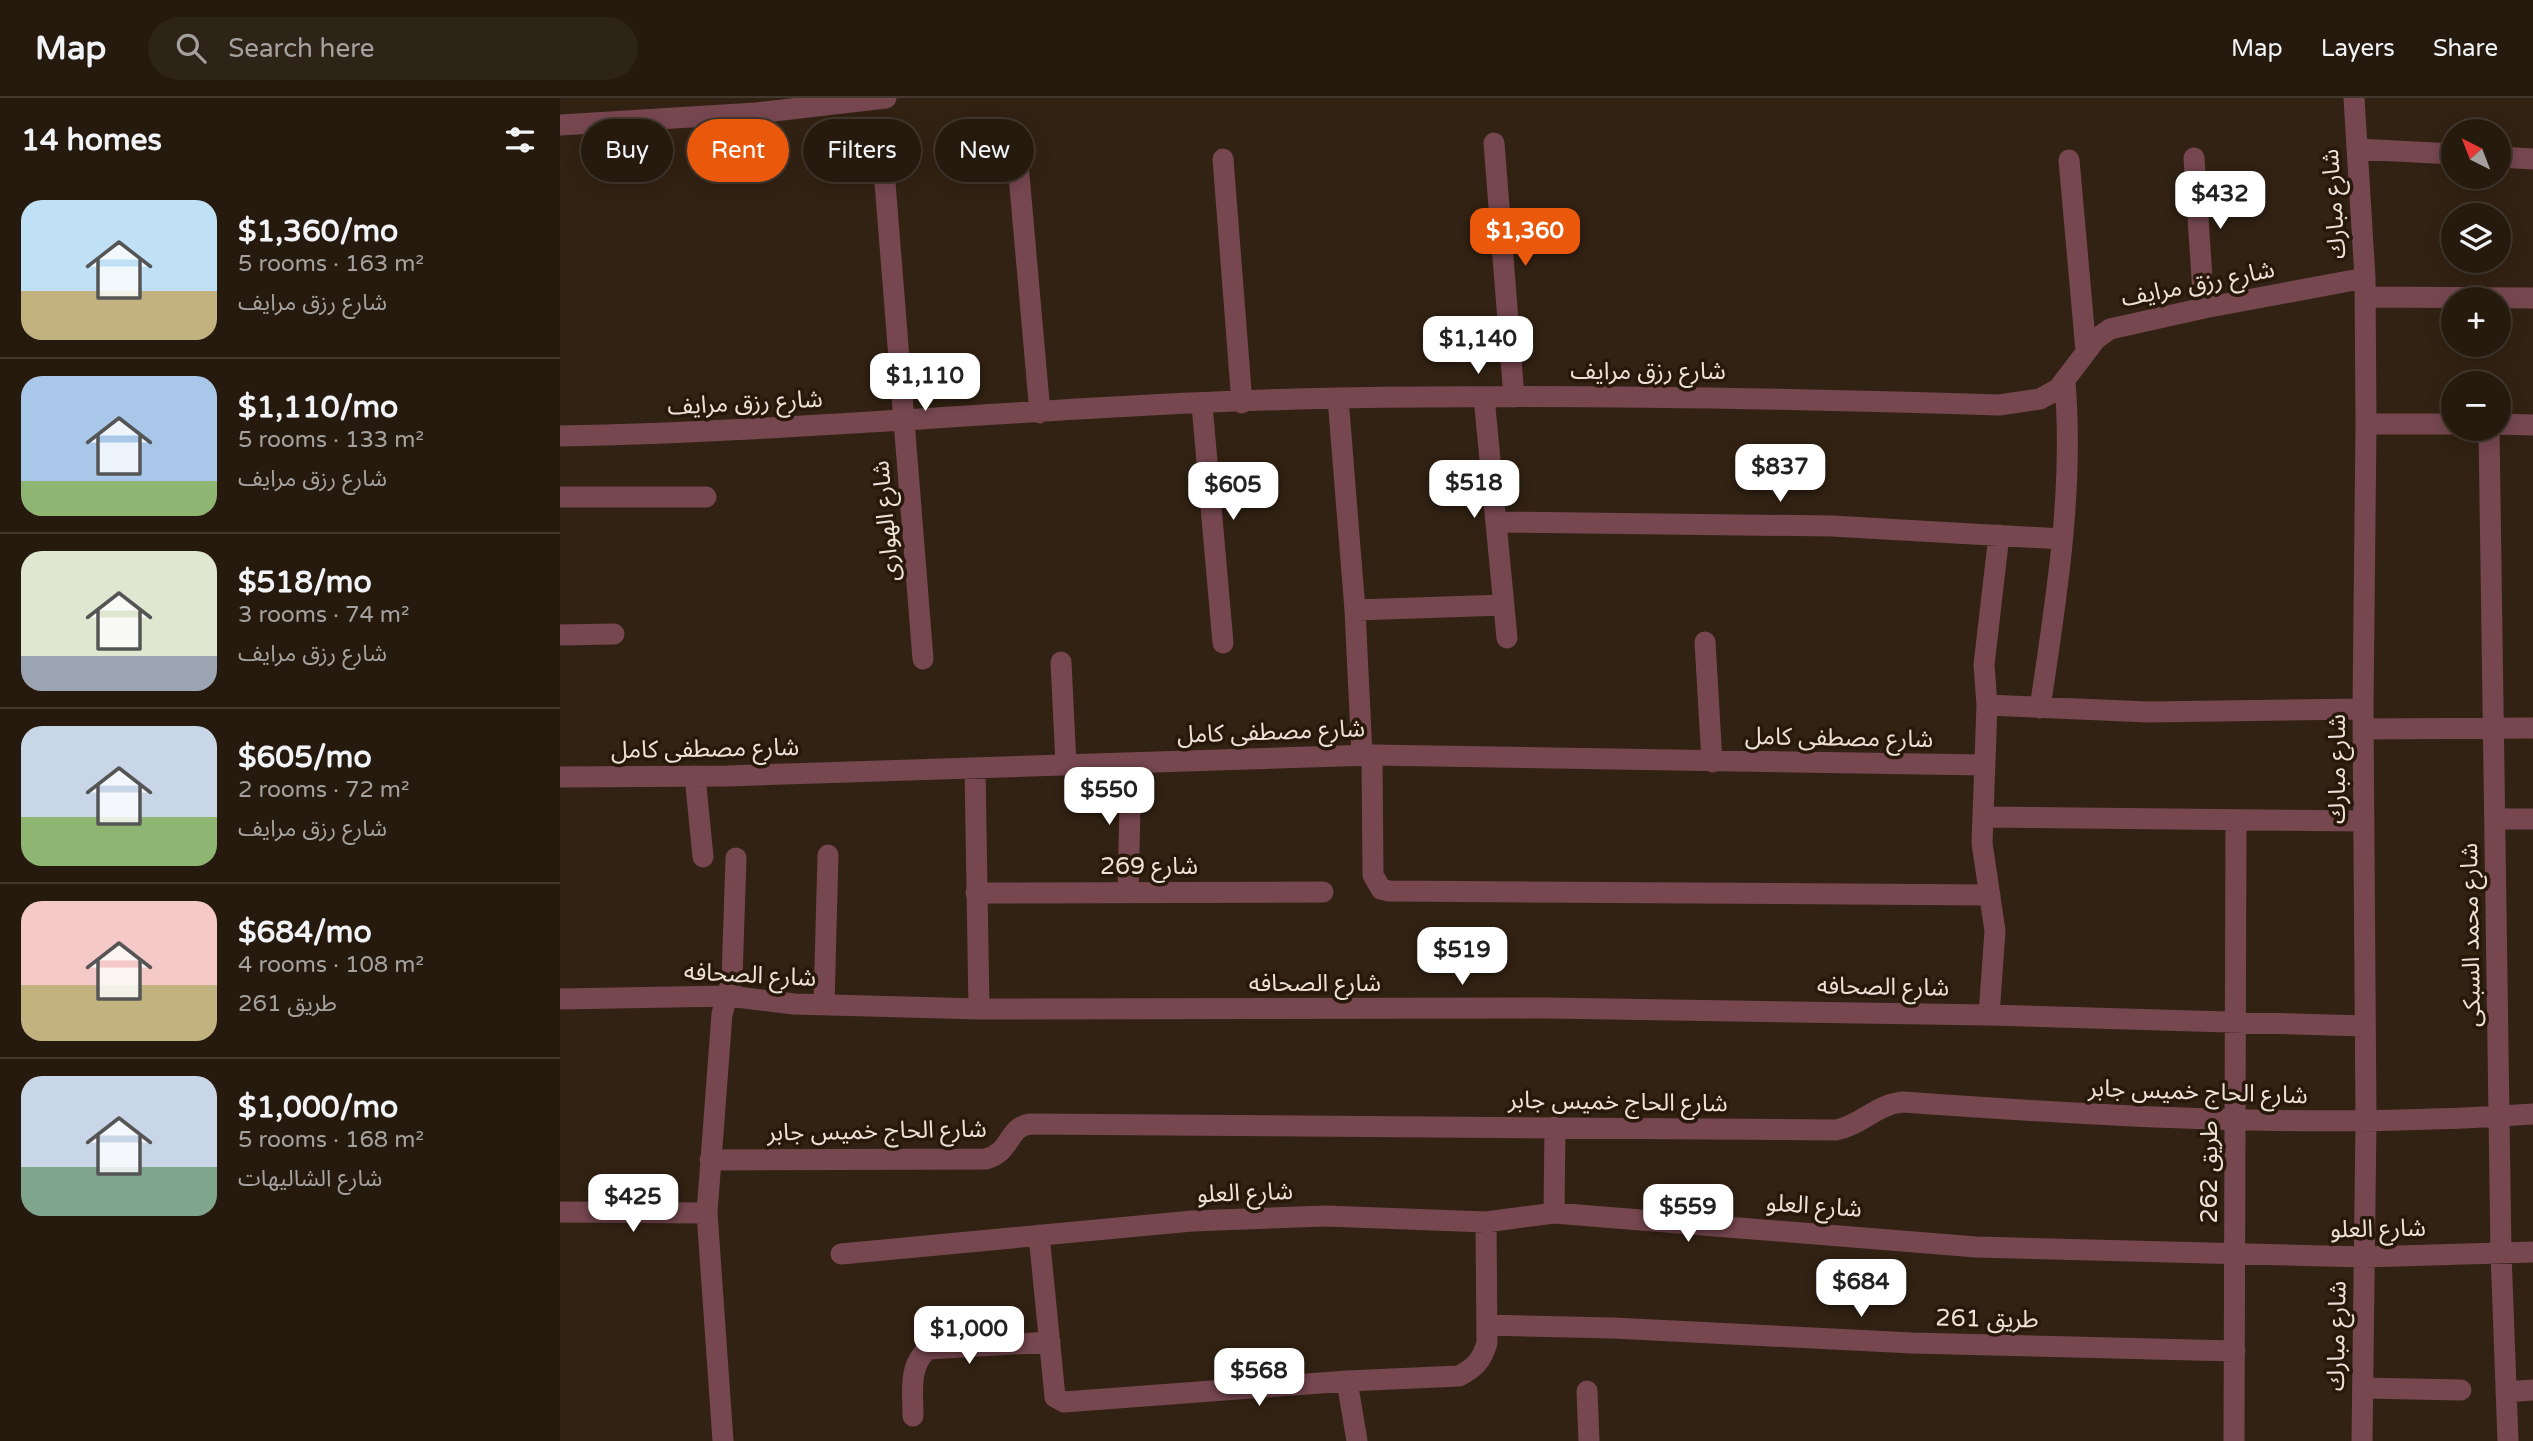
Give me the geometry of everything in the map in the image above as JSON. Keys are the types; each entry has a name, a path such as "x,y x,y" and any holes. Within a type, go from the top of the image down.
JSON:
{"street":[{"path":"560,125 743,114 886,98"},
{"name":"شارع مبارك","path":"2354,98 2365,288 2366,424 2363,719 2366,1122 2362,1441"},
{"path":"1494,143 1514,397"},
{"path":"2357,149 2441,153"},
{"path":"2194,158 2204,308"},
{"path":"2511,158 2533,159"},
{"path":"1223,159 1242,403"},
{"path":"2069,160 2087,351"},
{"name":"شارع الهوارى","path":"885,182 923,659"},
{"path":"1020,182 1040,413"},
{"name":"شارع رزق مرايف","path":"560,436 675,434 904,419 1338,398 1677,396 1998,405 2040,398 2065,382 2087,351 2110,329 2204,308 2365,288 2533,298"},
{"path":"2040,708 2062,539 2068,420 2065,382"},
{"path":"1484,397 1507,638"},
{"path":"1338,398 1367,755 1373,875 1381,888 1389,891 1990,895"},
{"path":"1202,405 1223,643"},
{"path":"2366,424 2441,424"},
{"path":"2511,424 2533,425"},
{"name":"شارع محمد السبكى","path":"2489,441 2501,1253 2508,1441"},
{"path":"560,497 706,497"},
{"path":"1496,522 1832,526 2062,539"},
{"path":"1989,1015 1995,930 1982,844 1987,705 1984,665 1999,535"},
{"path":"1355,610 1504,605"},
{"path":"560,635 614,634"},
{"path":"1704,642 1712,762"},
{"path":"1062,662 1066,765"},
{"path":"1987,705 2215,712 2533,728"},
{"name":"شارع مصطفى كامل","path":"560,777 695,776 1367,755 1984,765"},
{"path":"1129,892 1131,763"},
{"path":"975,768 979,1009"},
{"path":"695,776 703,857"},
{"path":"1983,817 2364,821"},
{"path":"2496,819 2533,819"},
{"name":"طريق 262","path":"2234,1441 2236,820"},
{"path":"824,1004 828,855"},
{"path":"723,1441 707,1213 722,1014 732,979 737,859"},
{"name":"شارع 269","path":"976,893 1323,892"},
{"name":"شارع الصحافه","path":"560,999 727,996 824,1004 979,1009 1548,1008 1989,1015 2365,1026"},
{"name":"شارع الحاج خميس جابر","path":"710,1160 986,1159 1001,1154 1018,1128 1030,1124 1836,1130 1856,1124 1882,1105 1903,1102 2235,1122 2366,1122 2533,1114"},
{"path":"1554,1213 1555,1127"},
{"path":"560,1212 707,1213"},
{"name":"شارع العلو","path":"841,1254 1192,1221 1325,1216 1486,1222 1554,1213 1946,1245 2364,1257 2533,1252"},
{"path":"1038,1235 1055,1396 1063,1402 1347,1381 1459,1376 1473,1368 1483,1357 1488,1325 1486,1222"},
{"name":"طريق 261","path":"1488,1325 1613,1328 1912,1343 2235,1351"},
{"path":"913,1416 913,1374 920,1355 928,1349 938,1346 1049,1342"},
{"path":"1347,1381 1357,1441"},
{"path":"2362,1388 2461,1390"},
{"path":"2506,1392 2533,1390"},
{"path":"1587,1391 1589,1441"}]}
